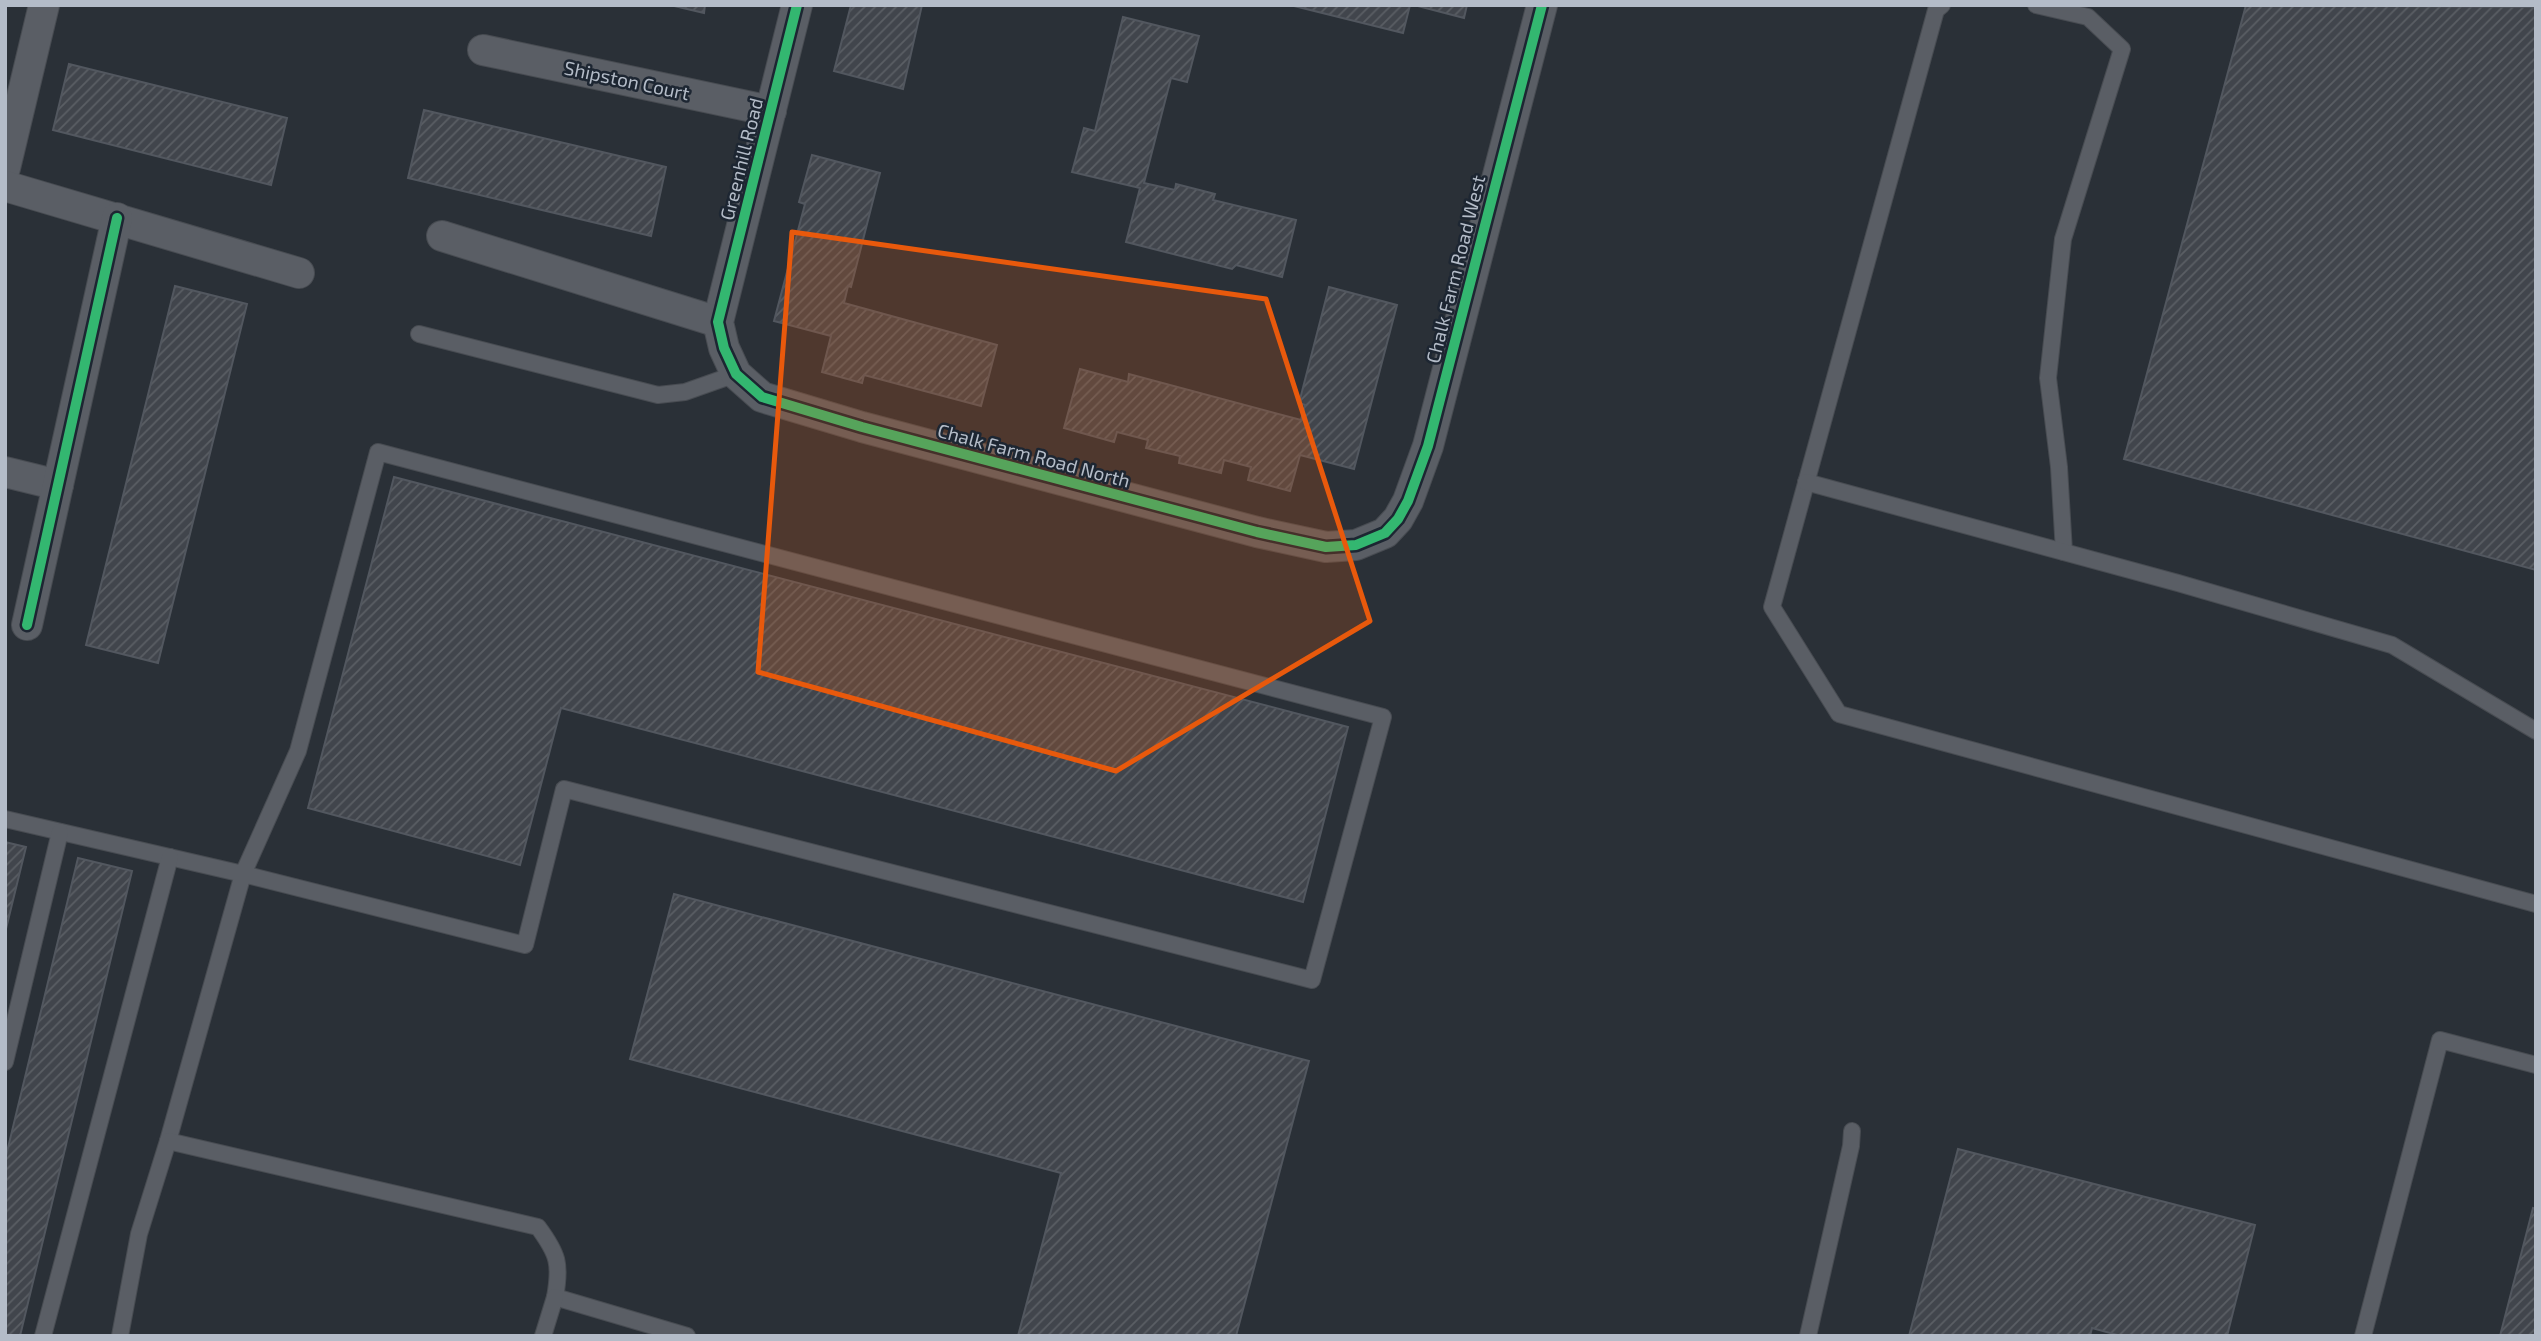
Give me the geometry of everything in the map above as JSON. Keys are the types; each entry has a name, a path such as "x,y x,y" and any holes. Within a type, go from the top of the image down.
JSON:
{"street":[{"path":"5,168 44,5"},
{"name":"Greenhill Road","path":"718,322 797,5"},
{"name":"Chalk Farm Road West","path":"1385,533 1398,519 1408,501 1428,446 1542,5"},
{"name":"Shipston Court","path":"484,50 771,111"},
{"path":"5,186 299,273"},
{"path":"27,625 117,218"},
{"path":"442,236 718,322"},
{"name":"Chalk Farm Road North","path":"718,322 724,348 736,374 762,397 862,427 1257,532 1326,547 1356,545 1385,533"},
{"path":"5,472 58,485"}],"lane":[{"path":"1942,5 1936,10 1772,607 1839,714 2536,904"},
{"path":"2036,5 2088,16 2122,49 2063,239 2048,378 2059,467 2064,552"},
{"path":"419,334 658,395 685,392 736,374"},
{"path":"5,819 243,874 525,945 564,789 1312,981 1383,717 378,452 298,751 243,874 139,1234 120,1336"},
{"path":"1806,482 2392,645 2536,731"},
{"path":"5,1062 60,832"},
{"path":"43,1336 170,858"},
{"path":"2363,1336 2440,1040 2536,1065"},
{"path":"1808,1336 1852,1131"},
{"path":"168,1141 538,1227 552,1247 559,1273 543,1336"},
{"path":"555,1297 688,1336"}],"highlighted area":[{"path":"792,232 1266,299 1370,621 1116,771 758,672"}],"building":[{"path":"670,5 705,5 704,13"},
{"path":"851,5 922,5 903,89 834,71"},
{"path":"1290,5 1410,5 1403,33"},
{"path":"1414,5 1467,5 1464,18"},
{"path":"2246,5 2536,7 2536,570 2124,459"},
{"path":"1123,17 1199,36 1187,82 1171,78 1144,183 1175,190 1176,184 1215,194 1213,200 1296,220 1282,277 1236,265 1232,269 1126,242 1140,188 1072,172 1084,128 1095,131"},
{"path":"69,64 287,118 271,185 53,130"},
{"path":"424,110 666,167 651,236 408,178"},
{"path":"812,155 880,173 851,287 848,286 844,303 997,345 981,406 864,375 862,383 822,372 831,336 774,321 805,204 799,202"},
{"path":"175,286 247,304 158,663 86,645"},
{"path":"1329,287 1397,305 1354,469 1300,455 1290,491 1248,480 1251,467 1224,460 1221,473 1179,463 1180,456 1146,448 1148,440 1117,432 1114,442 1064,428 1080,369 1128,382 1129,374 1301,420 1305,405 1299,403"},
{"path":"394,477 1348,727 1303,902 561,708 520,865 308,808"},
{"path":"5,842 26,847 5,933"},
{"path":"78,858 132,871 20,1336 5,1336 5,1160"},
{"path":"674,894 1309,1061 1236,1336 1018,1336 1061,1173 630,1059"},
{"path":"1958,1149 2255,1225 2227,1336 2121,1336 2092,1328 2090,1336 1909,1336"},
{"path":"2533,1208 2536,1209 2536,1336 2500,1336"}],"cycle path":[{"path":"797,5 718,322 724,348 736,374 762,397 862,427 1257,532 1326,547 1356,545 1385,533 1398,519 1408,501 1428,446 1542,5"},
{"path":"27,625 117,218"}]}
